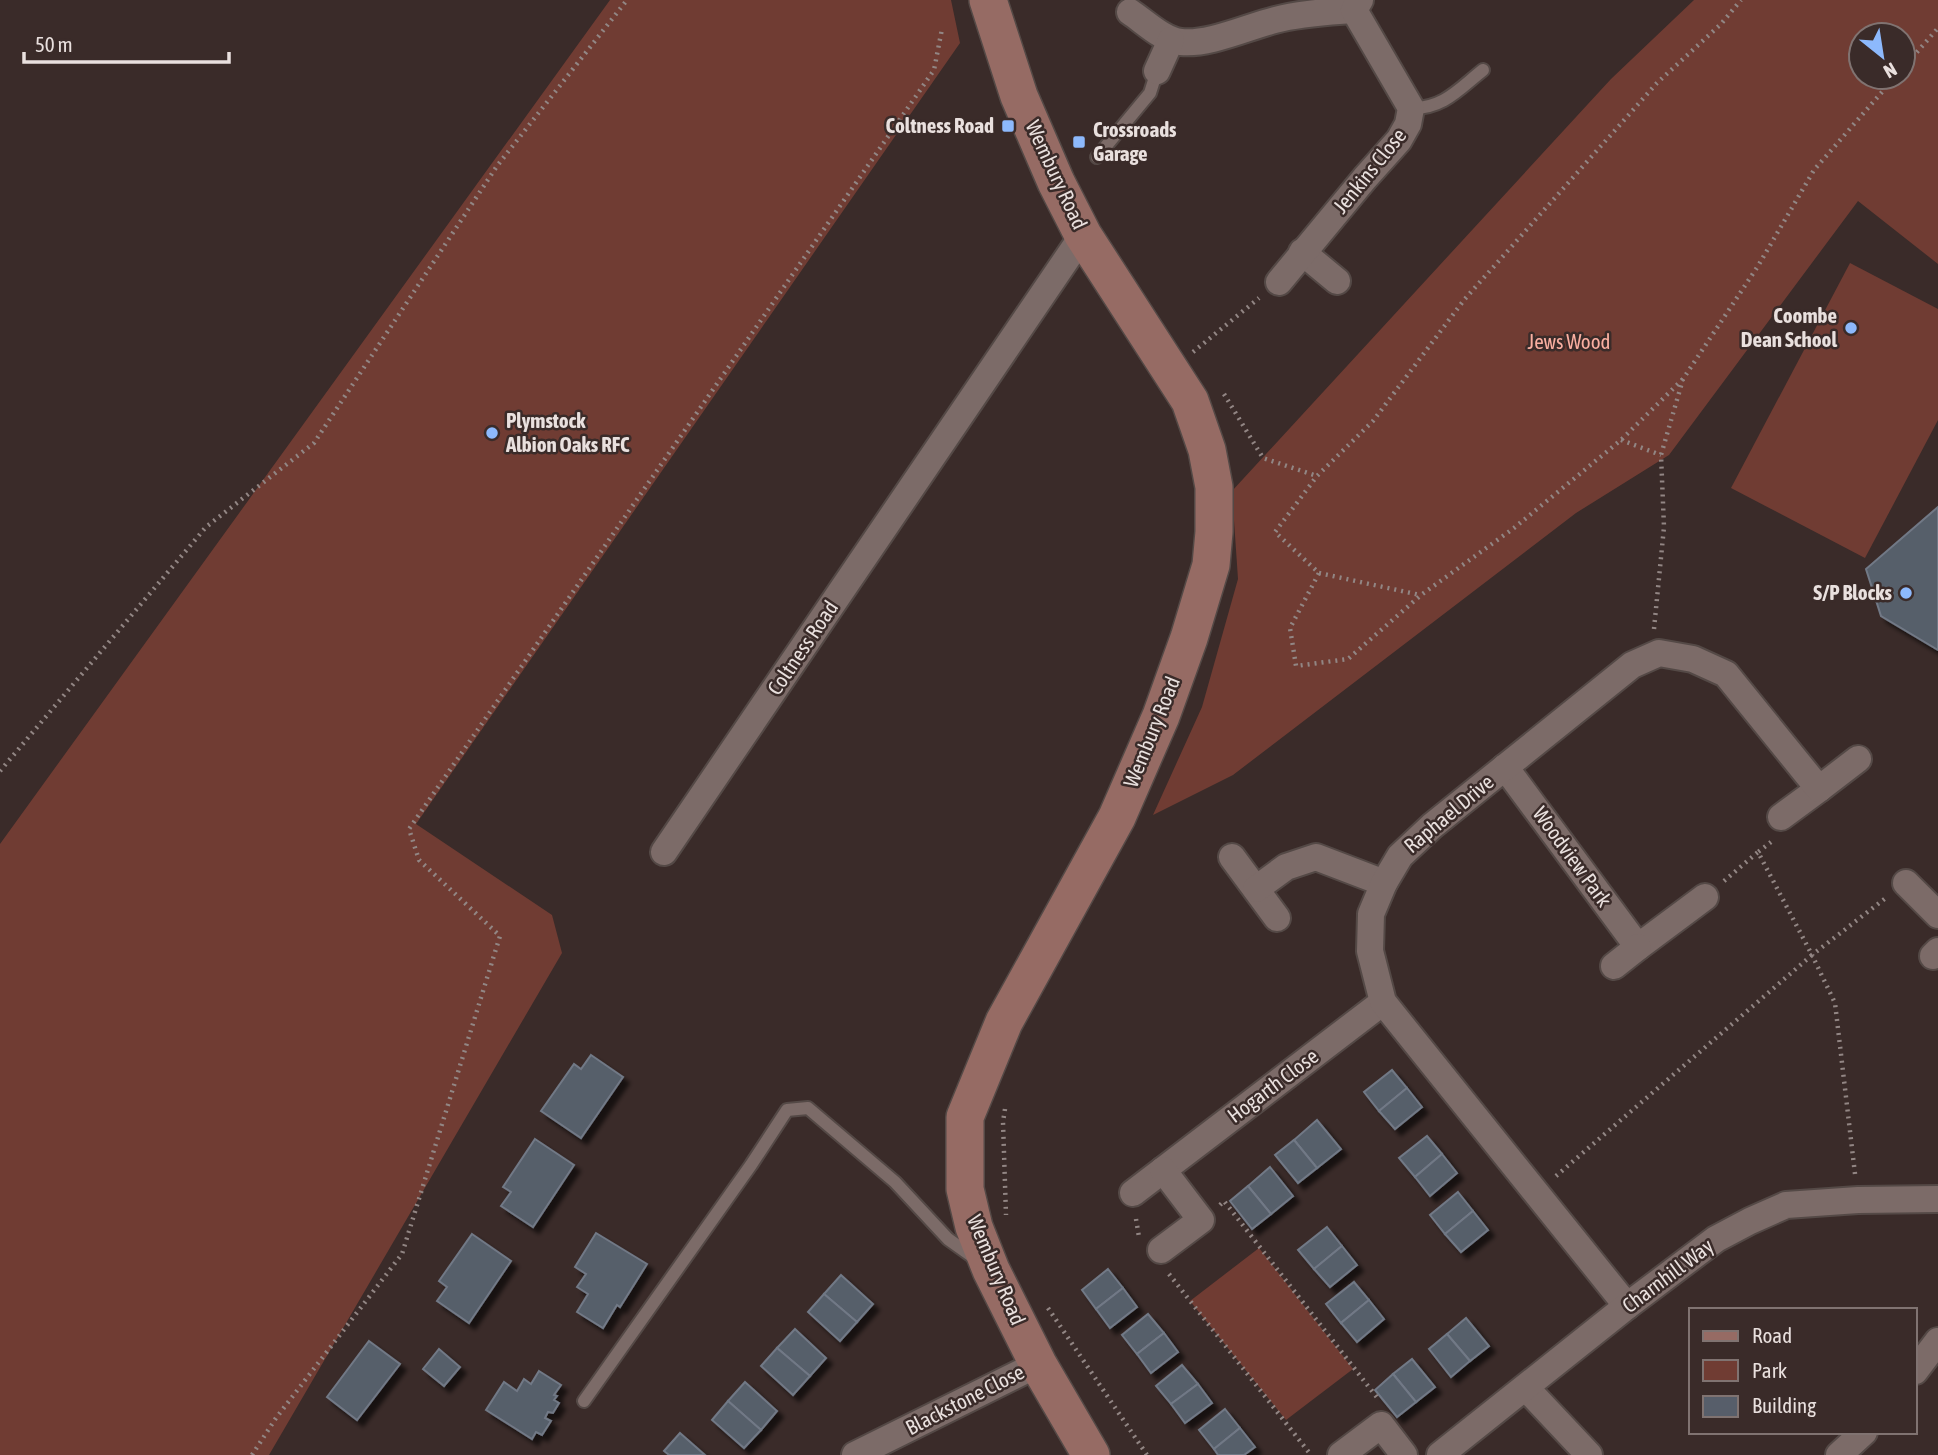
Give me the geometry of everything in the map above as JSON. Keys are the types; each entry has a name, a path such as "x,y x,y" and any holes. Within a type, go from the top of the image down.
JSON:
{"street":[{"name":"Wembury Road","path":"988,0 1019,96 1055,182 1083,235 1190,360 1190,401 1208,450 1214,487 1211,565 1161,716 1122,804 1004,1022 965,1117 965,1189 974,1227 991,1270 1038,1364 1091,1455"},
{"name":"Jenkins Close","path":"1171,40 1203,40 1276,20 1357,5 1411,108 1408,124 1399,140 1279,282"},
{"path":"1135,6 1171,40 1157,71"},
{"name":"Coltness Road","path":"664,852 1083,235"},
{"path":"1302,252 1337,281"},
{"path":"1660,653 1693,659 1726,674 1819,789"},
{"name":"Raphael Drive","path":"1627,1306 1383,1002 1370,951 1371,914 1384,883 1400,856 1432,826 1632,665 1660,653"},
{"path":"1782,817 1858,759"},
{"name":"Woodview Park","path":"1505,766 1639,947"},
{"path":"1232,857 1278,918"},
{"path":"1256,889 1286,867 1316,857 1384,883"},
{"path":"1906,883 1938,915"},
{"path":"1614,967 1705,897"},
{"name":"Hogarth Close","path":"1133,1193 1383,1002"},
{"path":"1156,1254 1201,1220 1163,1170"},
{"name":"Charnhill Way","path":"1440,1455 1627,1306 1716,1240 1749,1221 1786,1205 1858,1200 1938,1199"},
{"path":"1917,1368 1938,1341"},
{"name":"Blackstone Close","path":"855,1455 1038,1364"},
{"path":"1526,1388 1590,1455"},
{"path":"1341,1455 1381,1425 1404,1455"},
{"path":"1839,1455 1862,1434"}],"lane":[{"path":"1411,108 1426,109 1436,106 1483,70"},
{"path":"1097,157 1150,93 1157,71"},
{"path":"584,1401 787,1110 808,1108 895,1182 948,1239 991,1270"}],"path":[{"path":"0,771 206,527 314,443 497,166 627,0"},
{"path":"1421,595 1319,573 1275,532 1317,476 1373,421 1464,300 1657,83 1721,24 1741,0"},
{"path":"1917,52 1938,28"},
{"path":"252,1455 276,1418 402,1254 500,936 419,860 409,829 934,70 942,29"},
{"path":"1319,573 1290,628 1296,666 1348,659 1421,595 1514,528 1621,440 1683,379 1758,266 1814,170 1883,91"},
{"path":"1190,360 1279,282"},
{"path":"1660,653 1654,627 1664,527 1661,455 1683,379"},
{"path":"1223,393 1263,458 1317,476"},
{"path":"1621,440 1661,455"},
{"path":"1705,897 1788,828 1782,817"},
{"path":"1758,852 1835,1003 1858,1200"},
{"path":"1537,1192 1812,955 1906,883"},
{"path":"1006,1098 1003,1122 1007,1226"},
{"path":"1133,1193 1137,1234 1156,1254 1311,1455"},
{"path":"1201,1220 1224,1201 1392,1417 1381,1425"},
{"path":"1047,1307 1147,1455"}],"green space":[{"name":"Plymstock Albion Oaks RFC","path":"610,0 951,0 960,43 416,824 552,915 562,953 269,1455 0,1455 0,844"},
{"name":"Jews Wood","path":"1694,0 1938,0 1938,264 1858,201 1669,455 1576,513 1233,775 1153,815 1202,707 1238,579 1232,491 1611,79"},
{"path":"1850,263 1938,309 1938,420 1865,558 1731,488"},
{"path":"1259,1248 1353,1369 1286,1420 1190,1301"}],"building":[{"name":"S/P Blocks","path":"1938,507 1938,650 1881,616 1866,569"},
{"path":"591,1055 623,1077 581,1138 541,1111 574,1064 581,1069"},
{"path":"1392,1070 1407,1088 1379,1111 1364,1092"},
{"path":"1407,1088 1422,1107 1395,1129 1379,1111"},
{"path":"1317,1120 1341,1149 1317,1168 1294,1140"},
{"path":"1427,1136 1442,1154 1415,1177 1399,1158"},
{"path":"535,1139 574,1165 533,1227 501,1206 511,1192 503,1187"},
{"path":"1294,1140 1317,1168 1298,1183 1275,1155"},
{"path":"1442,1154 1457,1173 1430,1196 1415,1177"},
{"path":"1270,1167 1293,1196 1271,1214 1248,1186"},
{"path":"1248,1186 1271,1214 1252,1229 1230,1201"},
{"path":"1458,1192 1473,1211 1445,1234 1430,1215"},
{"path":"1473,1211 1488,1230 1461,1252 1445,1234"},
{"path":"1327,1227 1342,1246 1314,1269 1298,1250"},
{"path":"596,1233 647,1264 620,1307 617,1305 603,1328 577,1312 588,1294 577,1287 586,1274 575,1267"},
{"path":"472,1234 511,1261 469,1323 437,1301 447,1287 439,1281"},
{"path":"1342,1246 1357,1265 1330,1287 1314,1269"},
{"path":"1108,1269 1123,1288 1096,1309 1082,1290"},
{"path":"841,1275 873,1304 857,1322 824,1294"},
{"path":"1354,1282 1369,1300 1341,1323 1326,1304"},
{"path":"1123,1288 1137,1307 1110,1328 1096,1309"},
{"path":"824,1294 857,1322 840,1341 808,1312"},
{"path":"1369,1300 1384,1319 1357,1342 1341,1323"},
{"path":"1148,1314 1164,1333 1137,1354 1122,1335"},
{"path":"1466,1318 1489,1346 1470,1361 1447,1334"},
{"path":"795,1329 826,1358 810,1376 777,1348"},
{"path":"1164,1333 1178,1352 1151,1373 1137,1354"},
{"path":"1447,1334 1470,1361 1451,1377 1429,1349"},
{"path":"369,1341 400,1364 357,1420 327,1397"},
{"path":"777,1348 810,1376 793,1395 761,1366"},
{"path":"439,1349 460,1367 444,1386 423,1369"},
{"path":"1412,1359 1435,1387 1416,1402 1393,1374"},
{"path":"1182,1365 1198,1384 1171,1404 1156,1386"},
{"path":"539,1371 561,1385 554,1395 557,1396 554,1400 559,1403 553,1413 548,1412 545,1418 551,1421 542,1435 536,1432 532,1439 486,1410 504,1382 517,1391 524,1379 531,1384"},
{"path":"1393,1374 1416,1402 1397,1417 1375,1390"},
{"path":"745,1382 777,1411 761,1430 728,1401"},
{"path":"1198,1384 1212,1403 1185,1423 1171,1404"},
{"path":"728,1401 761,1430 744,1448 712,1420"},
{"path":"1225,1409 1240,1428 1214,1449 1199,1430"},
{"path":"1240,1428 1255,1447 1244,1455 1218,1455 1214,1449"},
{"path":"680,1433 705,1455 669,1455 664,1451"}],"place":[{"name":"Coltness Road","path":"1008,126"},
{"name":"Crossroads Garage","path":"1079,142"},
{"name":"Coombe Dean School","path":"1851,328"},
{"name":"Plymstock Albion Oaks RFC","path":"492,433"},
{"name":"S/P Blocks","path":"1906,593"}]}
